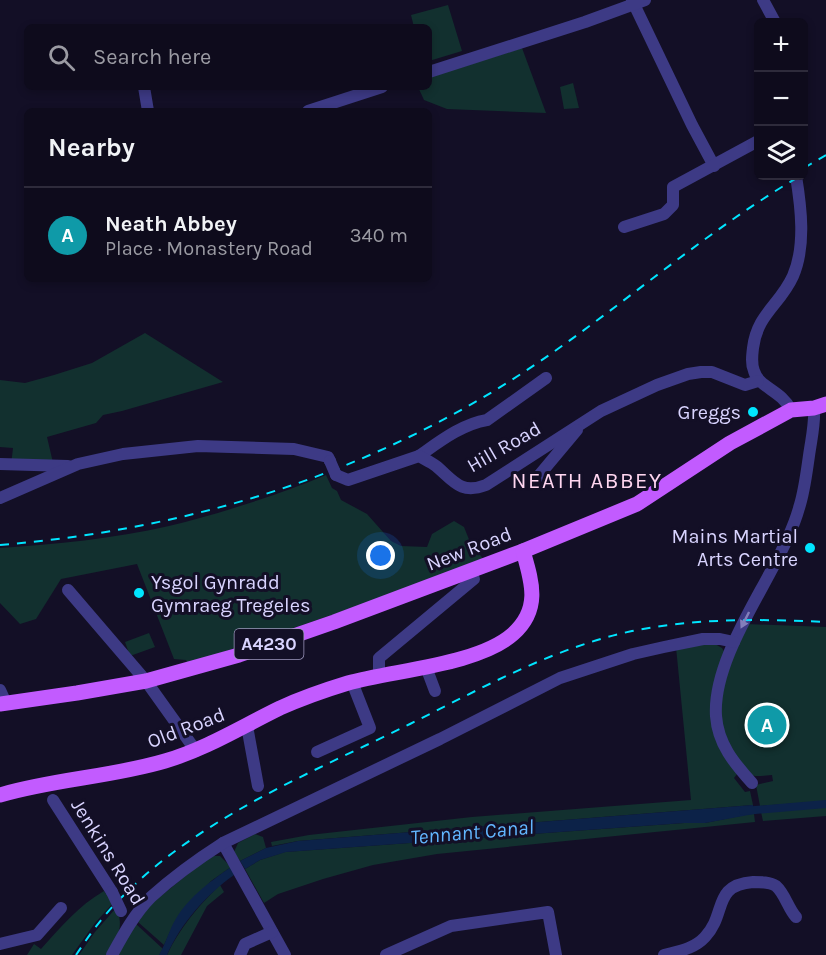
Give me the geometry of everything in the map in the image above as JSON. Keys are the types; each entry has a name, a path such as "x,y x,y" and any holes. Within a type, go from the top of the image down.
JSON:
{"main road":[{"name":"New Road","path":"2,699 77,693 146,681 239,655 313,629 523,551 637,504 730,443 791,410 820,406"},
{"name":"Old Road","path":"0,793 164,762 196,751 308,697 352,682 426,667 498,645 518,629 528,615 532,599 532,581 523,551"}],"street":[{"path":"763,0 773,18"},
{"path":"432,71 564,32 637,2 692,125 714,166"},
{"path":"144,90 148,108"},
{"path":"317,108 373,90"},
{"path":"624,227 664,214 673,205 673,188 754,144"},
{"path":"791,410 782,396 758,381 752,366 756,330 793,277 800,244 800,205 797,180"},
{"name":"Hill Road","path":"419,456 435,466 454,484 477,489 601,411 688,374 712,372 745,386 758,381"},
{"path":"0,464 62,467 123,454 198,446 294,449 328,457 336,475 348,480 419,456 456,432 478,421 486,420 546,378"},
{"path":"752,783 725,749 719,733 716,717 719,686 734,642 776,561 800,505 820,406"},
{"path":"536,479 583,422"},
{"path":"0,498 78,464"},
{"path":"379,675 379,658 474,579"},
{"path":"68,590 146,681 196,751"},
{"path":"111,955 130,923 151,897 198,858 223,843 440,739 560,678 622,657 664,647 704,639 734,642"},
{"path":"426,667 435,691"},
{"path":"316,752 370,728 352,682"},
{"path":"247,726 258,786"},
{"name":"Jenkins Road","path":"53,800 130,923"},
{"path":"223,843 285,955"},
{"path":"664,955 694,947 704,938 713,927 723,896 734,886 762,882 774,885 782,893 789,910 796,917"},
{"path":"0,944 37,934 61,908"},
{"path":"386,955 451,926 548,912 556,955"},
{"path":"240,955 245,944 272,932"}],"green space":[{"path":"448,5 462,51 432,60 432,24 413,24 411,15"},
{"path":"522,48 546,113 447,109 424,100 419,90 432,90 432,76"},
{"path":"573,83 579,108 564,109 560,87"},
{"path":"145,333 223,382 103,415 96,423 47,437 54,467 11,465 13,448 0,447 0,380 25,383 92,363"},
{"path":"326,475 341,500 367,514 391,541 401,546 427,547 432,534 454,521 464,527 470,542 484,560 425,583 188,664 186,660 174,659 137,564 61,579 36,619 20,624 0,603 0,548 63,543 148,531 248,504"},
{"path":"746,624 826,627 826,801 760,806 756,785 773,781 772,775 756,776 745,771 727,745 722,728 723,693 727,675"},
{"path":"149,633 155,647 130,656 125,642"},
{"path":"715,644 725,653 714,694 737,774 734,778 745,792 750,791 753,805 298,841 272,846 271,842 309,835 472,817 691,800 676,647"},
{"path":"826,807 826,816 763,821 761,812"},
{"path":"754,814 755,822 437,854 373,865 278,894 264,903 245,869 260,860 285,852 705,823"},
{"path":"255,834 263,837 266,848 240,861 234,852 238,843"},
{"path":"210,856 220,856 231,867 211,881 174,923 164,945 138,922 150,905"},
{"path":"220,885 224,892 207,906 181,955 167,955 190,918"},
{"path":"104,891 113,903 72,955 27,955 34,944 41,949 78,910"},
{"path":"116,908 120,927 106,955 79,955 95,932"},
{"path":"136,924 163,949 159,955 117,955"}],"water":[{"path":"753,805 754,814 705,823 286,852 260,860 245,869 240,861 266,848 298,841"},
{"path":"231,867 234,875 214,891 195,911 179,932 167,955 159,955 173,924 184,907 206,885"}],"waterway":[{"name":"Tennant Canal","path":"743,811 826,804"}],"railway":[{"path":"808,166 826,155"},
{"path":"0,545 72,537 143,525 213,509 282,489 348,464 414,435 477,401 539,362 733,219 794,180"},
{"path":"76,955 110,909 154,867 223,819 297,779 518,670 603,638 656,627 729,620 826,622"}],"place":[{"name":"Greggs","path":"753,412"},
{"name":"Mains Martial Arts Centre","path":"810,548"},
{"name":"Ysgol Gynradd Gymraeg Tregeles","path":"139,593"},
{"name":"Neath Abbey","path":"767,725"}],"district":[{"name":"NEATH ABBEY","path":"587,481"}]}
